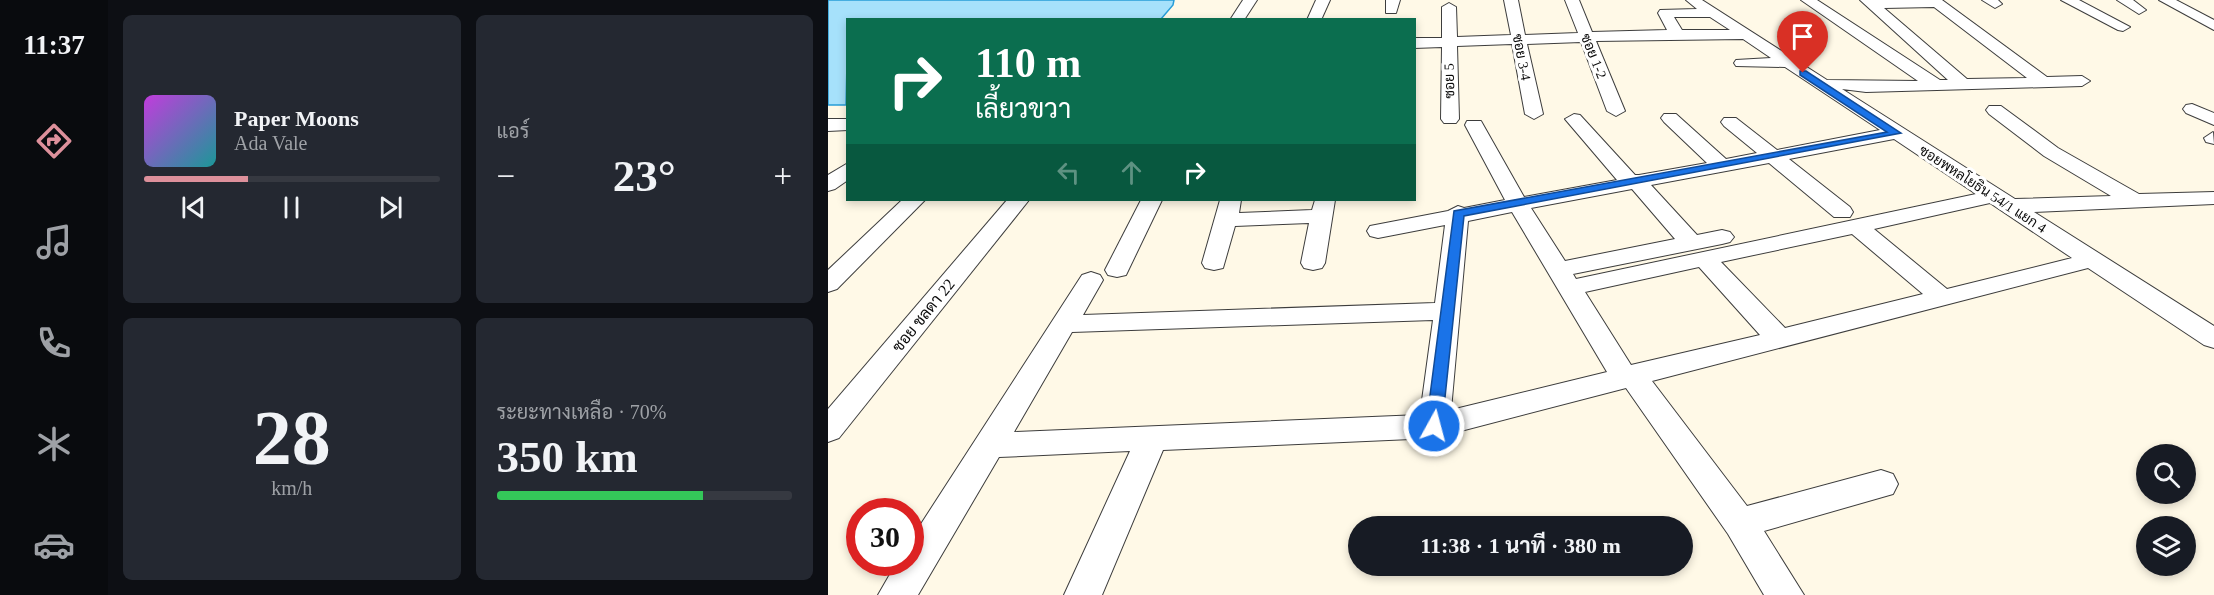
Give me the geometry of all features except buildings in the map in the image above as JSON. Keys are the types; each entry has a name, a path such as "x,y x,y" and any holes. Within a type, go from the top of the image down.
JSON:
{"street":[{"path":"1238,18 1251,0"},
{"path":"1315,18 1323,0"},
{"name":"ซอย 3-4","path":"1511,0 1534,114"},
{"name":"ซอย 1-2","path":"1572,0 1616,111"},
{"path":"2068,0 2123,27"},
{"path":"2124,0 2139,10"},
{"path":"2166,0 2214,26"},
{"path":"1809,1 1834,2"},
{"path":"1809,1 1935,85"},
{"path":"1867,2 1963,84"},
{"path":"1867,2 1935,2 2043,82"},
{"path":"1677,34 1665,14 1701,6"},
{"name":"ซอยพหลโยธิน 54/1 แยก 4","path":"1701,6 2214,339"},
{"name":"ซอย 5","path":"1449,7 1450,119"},
{"path":"1611,38 1677,34 1747,37"},
{"path":"1416,43 1587,38 1747,37"},
{"path":"1742,63 1785,62"},
{"path":"1826,88 1859,90 1866,87 2082,81"},
{"path":"2192,109 2214,120"},
{"path":"1995,110 2051,152 2135,201"},
{"path":"1670,118 1722,166"},
{"path":"1574,119 1779,339"},
{"path":"1730,122 1774,156 1943,298"},
{"path":"828,125 846,124"},
{"path":"1474,125 1517,203 1564,279 1629,376 1740,523 1785,595"},
{"path":"1378,231 1458,213 1896,133"},
{"path":"828,185 846,172"},
{"path":"1564,279 1944,199 1994,196 2135,201 2214,198"},
{"path":"828,284 914,201"},
{"name":"ซอย ชลดา 22","path":"828,430 1017,201"},
{"path":"897,595 1063,324 1104,275 1150,201"},
{"path":"1214,263 1228,210 1323,208 1313,263"},
{"path":"1434,426 1458,213"},
{"path":"989,445 1434,426 2093,260"},
{"path":"1063,324 1447,311"},
{"path":"1083,595 1152,438"},
{"path":"1740,523 1881,484"}],"water":[{"path":"828,0 1174,0 1173,5 1162,18 846,18 846,105 828,105"}],"route":[{"path":"1434,426 1458,213 1896,133 1803,73"}]}
